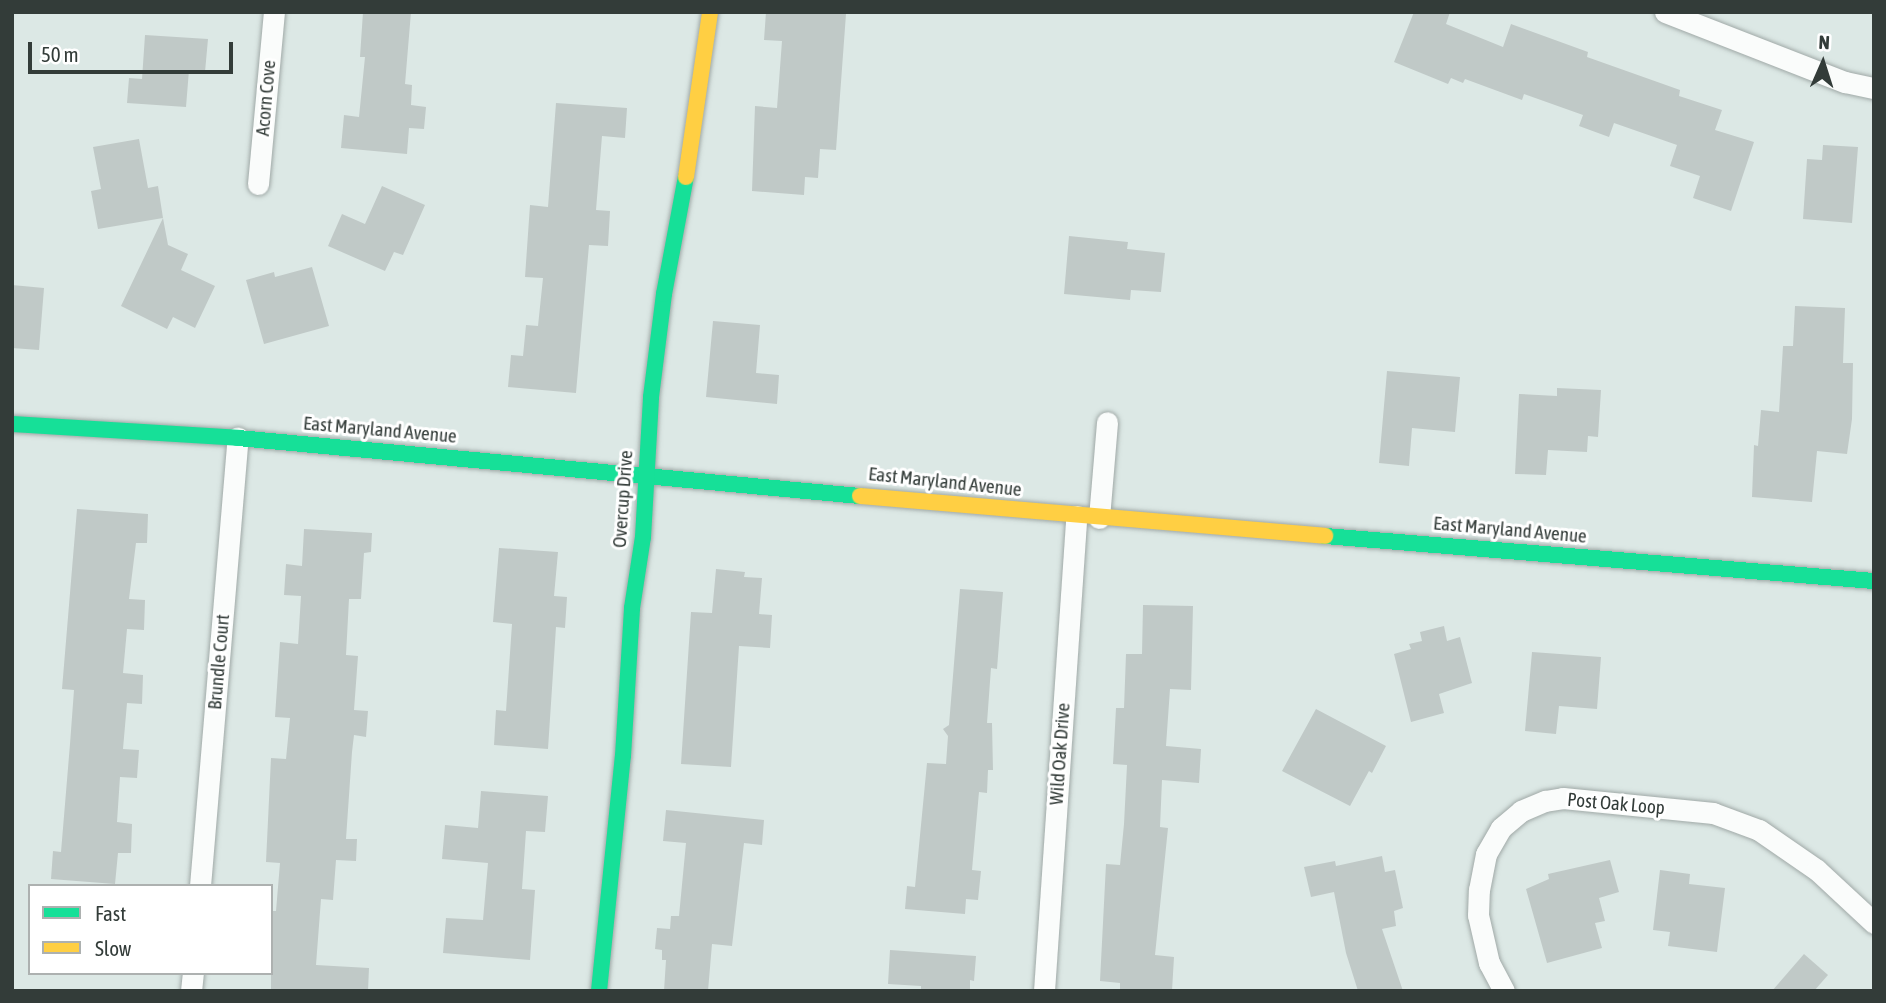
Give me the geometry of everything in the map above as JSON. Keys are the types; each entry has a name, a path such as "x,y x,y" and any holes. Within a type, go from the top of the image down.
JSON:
{"street":[{"name":"Acorn Cove","path":"258,184 274,12"},
{"name":"Overcup Drive","path":"599,991 623,756 632,608 643,537 651,397 664,294 691,154 710,12"},
{"path":"1665,12 1845,82 1874,88"},
{"path":"1099,518 1107,422"},
{"name":"East Maryland Avenue","path":"12,424 238,438 1076,516 1874,581"},
{"name":"Brundle Court","path":"200,884 238,438"},
{"name":"Wild Oak Drive","path":"1044,991 1076,516"},
{"name":"Post Oak Loop","path":"1504,991 1489,963 1478,915 1479,890 1486,854 1501,828 1521,811 1545,801 1563,798 1713,813 1759,830 1817,870 1874,923"}],"building":[{"path":"363,12 411,12 405,84 412,85 411,105 426,107 424,129 409,128 407,154 341,148 344,115 359,117 365,57 360,57"},
{"path":"766,12 846,14 836,150 820,149 818,178 805,177 804,195 752,191 755,106 777,108 782,41 764,40"},
{"path":"1414,12 1450,12 1446,24 1503,47 1511,24 1588,52 1587,57 1680,90 1679,96 1722,110 1715,130 1754,142 1731,211 1693,198 1700,176 1670,166 1677,145 1614,123 1609,137 1579,126 1583,115 1524,94 1522,100 1465,79 1463,83 1451,78 1448,84 1394,62"},
{"path":"145,35 208,39 205,72 189,70 186,107 127,103 129,78 142,79"},
{"path":"556,103 627,108 625,138 602,136 596,210 610,211 608,246 589,245 576,393 508,387 511,355 523,356 526,325 538,326 543,278 525,277 530,205 548,207"},
{"path":"139,139 148,188 158,186 163,218 98,229 91,191 101,189 93,147"},
{"path":"1823,145 1858,147 1852,223 1803,219 1807,159 1822,160"},
{"path":"382,186 425,205 403,255 394,252 385,271 328,246 342,214 365,224"},
{"path":"163,218 168,245 188,254 181,270 215,286 195,328 173,317 167,329 121,306"},
{"path":"1069,236 1128,242 1127,249 1165,253 1161,292 1131,290 1130,300 1064,294"},
{"path":"312,267 329,326 264,344 246,280 274,272 275,277"},
{"path":"12,285 44,288 39,350 12,348"},
{"path":"1795,306 1845,308 1843,363 1853,363 1852,419 1847,454 1817,451 1812,502 1752,497 1754,445 1758,446 1761,410 1779,412 1783,346 1793,346"},
{"path":"713,321 760,325 756,373 779,375 777,404 706,397"},
{"path":"1387,371 1460,377 1455,432 1412,428 1409,466 1379,463"},
{"path":"1557,388 1601,390 1598,437 1588,436 1587,452 1548,450 1546,475 1515,474 1519,394 1557,396"},
{"path":"77,509 148,514 147,543 136,543 129,599 145,600 144,630 127,629 123,673 143,675 142,704 127,703 123,749 139,750 137,778 120,777 117,822 132,824 131,853 118,853 115,884 51,879 53,851 61,852 74,690 62,689"},
{"path":"304,529 372,533 371,552 364,553 361,599 349,599 346,655 358,656 354,710 368,711 366,737 354,735 352,752 346,839 357,839 356,861 336,860 333,900 321,899 316,965 369,968 368,991 271,991 273,911 276,911 280,863 266,862 271,758 286,759 290,718 275,717 280,642 298,644 301,596 284,595 286,564 302,566"},
{"path":"499,548 558,552 554,596 567,597 565,628 556,627 548,749 494,745 496,710 506,711 512,624 493,622"},
{"path":"716,569 745,572 744,577 762,578 759,614 772,615 770,648 739,646 731,767 681,764 691,612 712,613"},
{"path":"960,589 1003,592 997,669 991,668 987,723 992,723 993,770 988,770 987,793 979,792 972,870 981,871 978,900 966,899 965,914 905,909 907,886 915,887 927,763 946,764 948,736 943,729 949,725"},
{"path":"1143,605 1193,606 1191,690 1170,689 1166,746 1201,749 1199,783 1162,780 1160,827 1168,828 1155,955 1174,957 1172,991 1120,991 1120,983 1100,981 1106,864 1120,865 1124,824 1127,765 1113,764 1116,708 1124,708 1126,654 1142,654"},
{"path":"1444,626 1447,641 1460,637 1472,683 1439,694 1444,713 1411,722 1394,654 1411,649 1409,644 1422,641 1420,632"},
{"path":"1532,652 1601,657 1597,709 1559,706 1556,734 1525,731"},
{"path":"1316,709 1386,746 1350,806 1282,771"},
{"path":"481,791 548,796 545,832 526,831 522,889 535,890 530,960 443,953 446,918 483,920 488,863 442,859 445,825 478,828"},
{"path":"666,810 764,820 762,845 744,843 732,946 712,944 708,991 664,991 666,960 662,960 662,950 655,949 657,928 670,929 671,916 679,916 686,843 663,841"},
{"path":"1382,856 1385,872 1395,870 1403,908 1394,911 1396,926 1382,929 1403,991 1358,991 1346,953 1334,892 1311,897 1304,867 1335,861 1336,866"},
{"path":"1610,860 1619,892 1599,898 1605,921 1595,923 1602,948 1547,963 1526,889 1549,879 1548,874"},
{"path":"1660,870 1690,874 1689,884 1725,888 1717,952 1668,946 1670,932 1653,930"},
{"path":"890,950 976,956 974,981 970,980 970,991 921,991 921,986 888,984"},
{"path":"1804,954 1828,975 1814,991 1772,991"}],"traffic: fast":[{"path":"599,991 623,756 632,608 643,537 651,397 664,294 686,177"},
{"path":"12,424 238,438 860,496"},
{"path":"1325,536 1874,581"}],"traffic: slow":[{"path":"686,177 710,12"},
{"path":"860,496 1325,536"}]}
